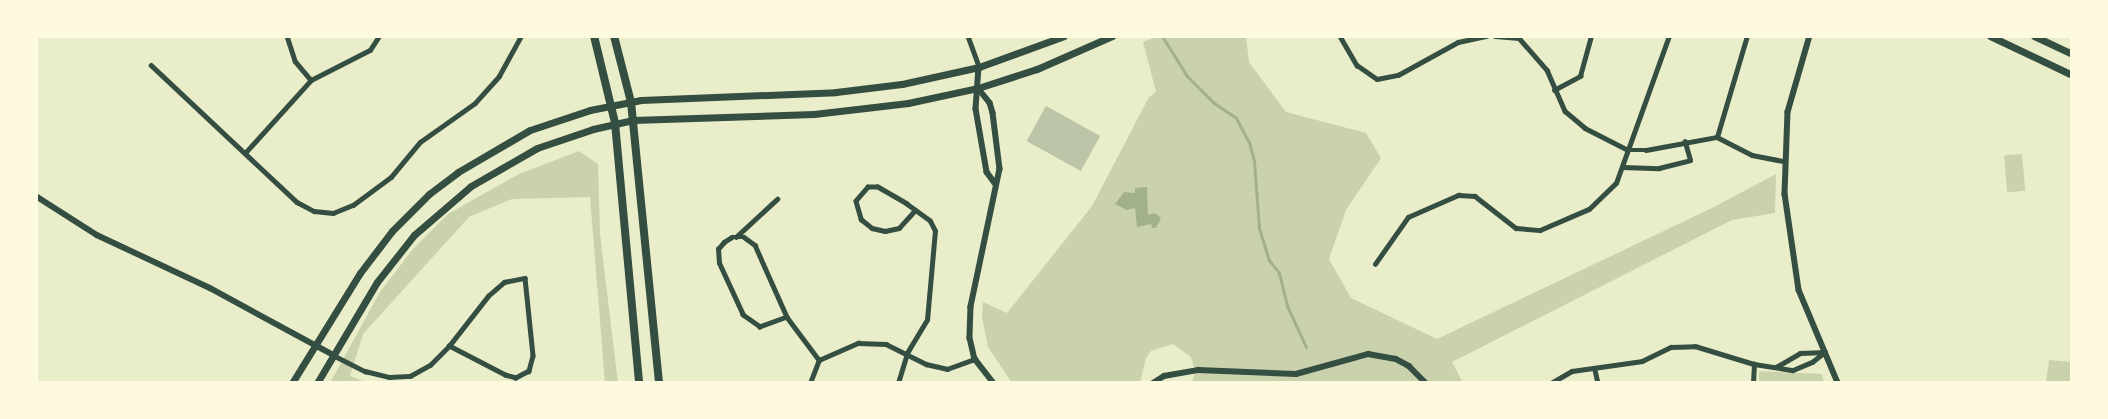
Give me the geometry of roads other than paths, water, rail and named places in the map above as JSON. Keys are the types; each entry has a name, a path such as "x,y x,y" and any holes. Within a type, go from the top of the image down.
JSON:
{"main road":[{"path":"594,36 612,105 639,383"},
{"path":"614,36 631,102 659,383"},
{"path":"292,383 373,253 430,194 481,157 530,130 612,105 631,102 687,96 836,92 902,84 979,67 1064,36"},
{"path":"317,383 335,356 388,265 414,235 452,201 490,173 537,148 614,123 633,120 876,108 978,88 1058,61 1112,36"},
{"path":"1990,36 2072,75"},
{"path":"2034,36 2072,54"}],"street":[{"path":"287,36 295,61 312,80"},
{"path":"245,153 312,80 370,50 378,36"},
{"path":"151,65 305,207 323,213 343,210 391,177 420,142 475,103 500,76 521,36"},
{"path":"968,36 979,67 976,109 987,172 995,183"},
{"path":"1340,36 1357,65 1377,79 1398,75 1458,42 1486,36"},
{"path":"1495,36 1519,37 1546,70 1565,111 1586,128 1628,150 1646,150 1717,137 1752,156 1784,161"},
{"path":"1554,90 1580,76 1591,36"},
{"path":"1375,264 1408,217 1429,205 1458,195 1475,196 1516,228 1540,230 1589,209 1616,183 1669,36"},
{"path":"1717,137 1747,36"},
{"path":"1810,36 1788,112 1784,161 1788,231 1799,290 1838,383"},
{"path":"978,88 990,103 993,113 1000,169 995,183 971,307 970,338 975,359 994,383"},
{"path":"1622,167 1659,168 1690,160 1685,142"},
{"path":"898,383 907,353 927,320 935,231 930,221 915,210 877,187 868,187 856,201 861,219 872,228 885,231 898,228 915,210"},
{"path":"36,196 98,235 210,288 335,356 373,373 390,377 410,376 430,365 449,346 488,296 504,282 525,278 533,356 528,371 516,378 505,375 449,346"},
{"path":"777,199 736,237 724,242 718,249 719,263 743,316 760,327 787,317"},
{"path":"736,237 744,237 755,245 787,317 819,360"},
{"path":"810,383 819,360 858,343 886,344 926,364 947,369 975,359"},
{"path":"1551,383 1572,371 1595,370 1642,361 1671,347 1695,346 1754,364 1793,370 1812,362 1825,352"},
{"path":"1776,367 1800,353 1825,352"},
{"path":"1153,383 1164,376 1198,370 1296,374 1368,354 1396,359 1409,366 1426,383"},
{"path":"1753,383 1754,364"},
{"path":"1595,370 1598,383"}],"waterway":[{"path":"1162,36 1187,76 1214,103 1236,118 1249,142 1254,161 1259,228 1269,260 1279,273 1288,308 1306,347"}]}
